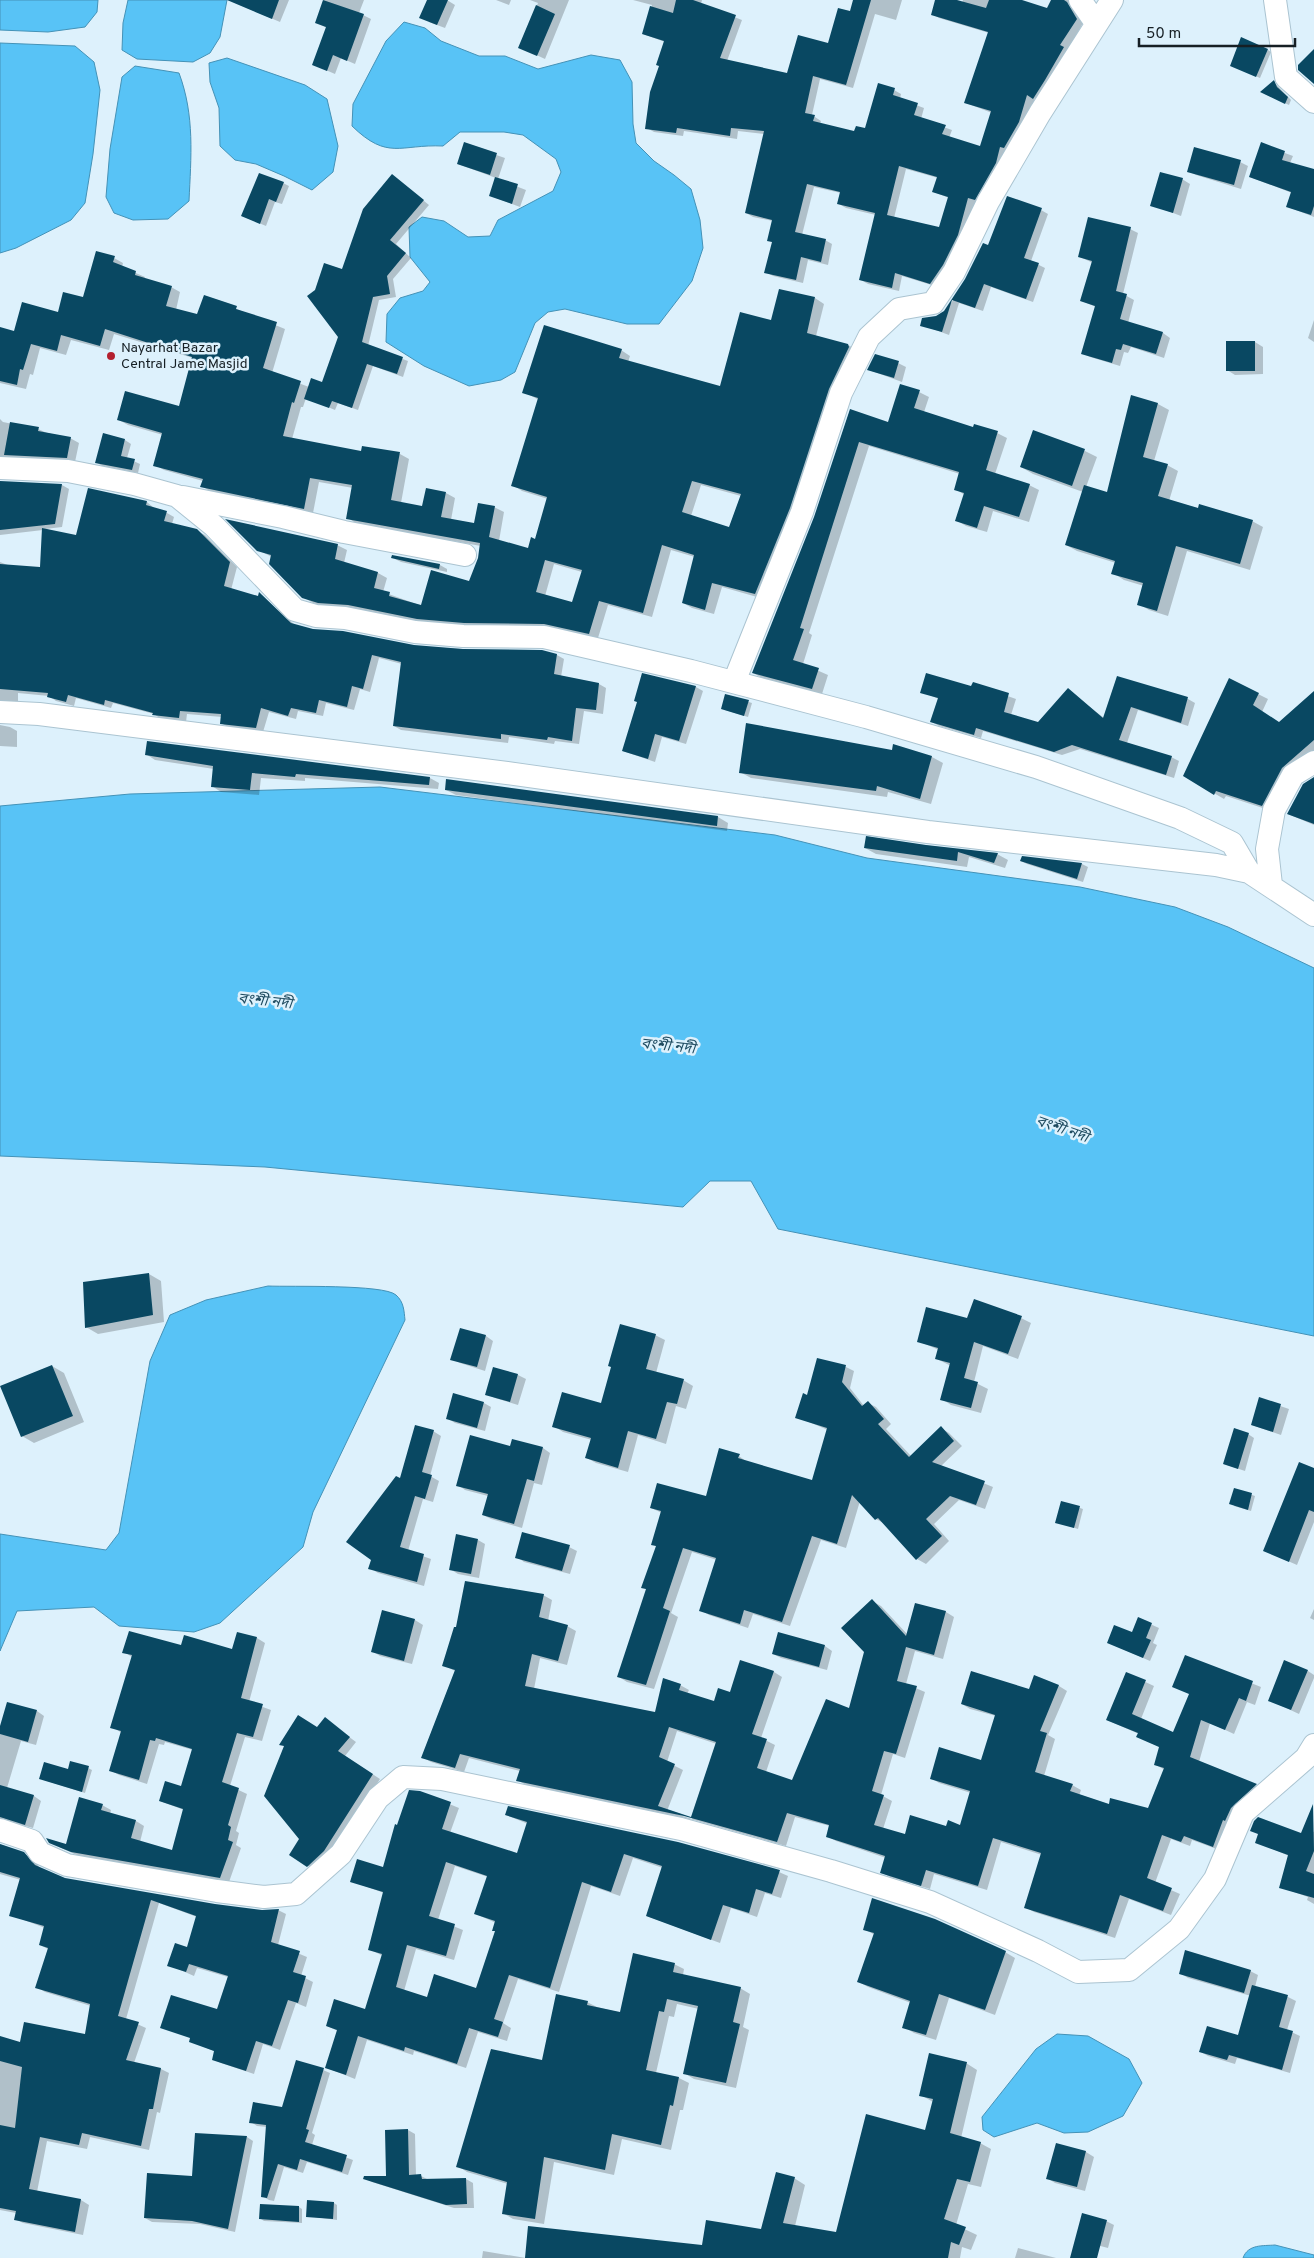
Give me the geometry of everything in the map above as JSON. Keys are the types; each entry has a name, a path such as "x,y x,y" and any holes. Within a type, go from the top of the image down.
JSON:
{"street":[{"path":"1080,0 1096,23"},
{"path":"734,682 802,512 841,393 869,337 899,309 933,303 954,272 993,194 1096,23 1112,0"},
{"path":"1275,0 1286,77 1314,102"},
{"path":"0,468 68,471 134,484 177,496 283,517 344,532 465,555"},
{"path":"177,496 214,526 295,610 316,616 345,618 415,632 463,636 544,637 734,682 866,717 1036,766 1180,818 1232,843 1249,872"},
{"path":"0,712 39,714 507,773 928,832 1216,864 1249,872 1314,915"},
{"path":"1271,886 1267,849 1274,810 1294,775 1314,762"},
{"path":"0,1830 32,1841 40,1853 67,1865 217,1891 264,1897 296,1894 341,1854 378,1798 403,1777 442,1779 681,1829 831,1871 930,1902 1038,1951 1078,1972 1129,1970 1179,1929 1215,1879 1243,1813 1306,1758 1314,1745"}],"water":[{"path":"0,0 98,0 97,12 85,27 48,32 0,30"},
{"path":"128,0 227,0 220,37 210,53 193,62 137,59 122,50 123,23"},
{"path":"404,22 425,28 441,41 479,56 505,56 538,69 591,55 620,60 632,82 633,124 636,143 654,161 691,189 700,220 703,248 692,281 659,324 627,324 565,309 548,312 535,323 515,372 501,380 469,386 424,366 386,342 387,314 400,298 423,291 430,282 410,257 409,227 422,217 444,221 468,237 490,236 498,220 553,191 561,172 556,159 523,135 504,132 460,132 443,146 395,148 375,144 352,126 353,104 386,41"},
{"path":"0,43 75,46 94,62 100,90 85,203 71,220 16,248 0,253"},
{"path":"227,58 305,85 327,99 338,146 333,172 312,190 256,164 235,160 220,146 219,108 210,82 209,63"},
{"path":"135,66 179,73 188,105 191,137 189,201 168,219 133,220 114,213 106,197 110,149 122,77"},
{"name":"বংশী নদী","path":"380,787 775,835 867,858 1080,887 1175,907 1228,927 1314,968 1314,1336 778,1229 751,1181 710,1181 683,1207 265,1167 0,1156 0,806 130,794"},
{"path":"268,1286 336,1287 388,1291 399,1298 405,1320 313,1512 303,1547 220,1623 194,1632 119,1626 94,1607 17,1611 0,1651 0,1534 106,1550 119,1533 150,1361 170,1315 206,1300"},
{"path":"1057,2034 1088,2036 1129,2059 1142,2083 1123,2116 1088,2132 1064,2133 1037,2123 994,2137 983,2130 982,2117 1036,2049"},
{"path":"1275,2245 1314,2255 1314,2258 1243,2258 1245,2253 1252,2248"}],"building":[{"path":"227,0 279,0 272,19"},
{"path":"323,0 364,14 347,61 333,55 327,71 312,65 326,27 315,23"},
{"path":"427,0 448,0 437,25 419,18"},
{"path":"676,0 693,0 736,15 720,58 787,73 798,35 828,43 838,8 850,11 853,0 871,0 846,85 813,76 805,113 815,115 813,121 854,131 856,126 865,128 878,83 895,88 893,95 918,103 914,115 946,125 942,134 980,146 991,111 964,103 988,32 931,15 935,0 957,0 986,8 989,0 1022,0 1047,8 1051,0 1064,0 1077,19 1060,45 1064,47 1033,99 1027,95 1019,122 1004,148 1000,147 996,163 975,200 968,198 958,235 943,265 930,284 895,273 892,288 859,280 875,213 837,204 840,192 807,184 795,232 826,239 821,262 801,257 796,280 764,273 772,242 767,241 772,220 745,213 764,131 731,128 730,136 677,128 676,133 645,129 650,92 659,66 656,65 664,41 642,34 650,6 673,13","holes":["899,166 937,177 932,192 948,197 939,227 887,215"]},
{"path":"536,5 555,14 537,56 518,48"},
{"path":"1241,37 1268,49 1256,77 1230,66"},
{"path":"1314,49 1314,84 1298,70 1298,65"},
{"path":"1274,80 1277,87 1288,97 1285,104 1260,92"},
{"path":"464,142 497,153 490,175 457,164"},
{"path":"1261,142 1285,151 1282,160 1314,169 1314,206 1311,215 1286,207 1291,192 1249,177"},
{"path":"1194,147 1241,160 1234,185 1187,172"},
{"path":"1160,172 1183,178 1173,213 1150,206"},
{"path":"259,173 284,182 276,202 269,199 260,224 241,216"},
{"path":"392,174 424,200 390,240 406,253 387,276 390,294 373,297 362,342 403,357 397,374 367,364 352,408 332,401 329,408 304,399 311,378 322,382 338,337 307,296 315,290 324,263 342,269 363,209"},
{"path":"495,177 518,184 512,204 489,196"},
{"path":"1007,196 1042,208 1024,258 1039,263 1026,299 984,284 975,308 952,300 942,332 920,326 922,318 936,316 944,311 965,279 983,243 988,245"},
{"path":"1088,217 1131,227 1116,291 1127,294 1120,319 1163,332 1156,354 1123,344 1121,350 1116,349 1112,363 1081,354 1095,306 1080,301 1092,261 1078,257"},
{"path":"96,251 115,256 113,262 136,271 135,275 172,286 166,306 197,314 204,295 237,306 236,309 277,322 263,368 301,381 294,403 292,402 283,436 361,451 362,446 400,452 391,500 422,506 426,488 446,492 441,517 474,523 478,503 495,506 489,537 528,548 531,537 535,539 547,497 511,486 538,398 522,393 544,325 622,349 619,358 720,386 740,312 771,320 779,289 815,297 807,333 848,344 849,347 829,389 790,508 755,594 712,583 705,610 682,603 694,555 662,545 643,613 599,601 589,634 544,624 464,623 417,619 348,605 318,603 302,598 269,564 271,555 257,551 225,519 338,544 335,559 378,572 374,588 390,592 389,596 421,605 431,570 469,581 478,558 480,543 346,519 352,485 310,478 304,509 200,487 203,479 153,466 162,433 117,420 125,391 179,406 192,357 105,329 100,346 61,335 57,351 31,344 23,370 20,369 17,385 0,381 0,327 14,331 22,302 58,312 63,292 83,297","holes":["692,481 741,494 729,527 682,512","545,560 582,570 572,602 536,592"]},
{"path":"1226,341 1255,341 1255,371 1226,371"},
{"path":"875,354 899,361 894,378 867,370"},
{"path":"900,384 920,390 914,408 973,427 974,424 998,431 986,470 1030,484 1019,517 984,506 977,528 955,521 964,493 954,490 959,472 859,442 800,628 804,629 793,660 819,668 812,689 752,673 814,517 850,409 888,422"},
{"path":"1131,395 1158,403 1143,457 1168,464 1158,496 1198,508 1199,504 1253,520 1240,564 1176,546 1157,611 1137,605 1143,583 1111,574 1115,561 1065,545 1084,485 1107,492"},
{"path":"10,422 39,427 38,431 71,437 67,458 4,455"},
{"path":"1033,430 1085,449 1072,486 1020,467"},
{"path":"103,433 125,439 121,456 135,459 132,470 95,463"},
{"path":"0,481 62,484 55,524 0,530"},
{"path":"88,488 147,501 146,505 167,511 164,521 197,529 230,562 224,586 258,596 259,592 291,623 313,629 343,631 414,645 463,649 542,650 557,654 554,674 599,683 596,710 576,708 572,741 548,737 547,740 501,734 501,739 393,726 401,662 372,655 363,689 352,686 347,707 319,700 316,713 291,708 288,716 261,708 256,728 220,724 221,714 180,711 179,718 152,715 153,713 105,700 104,705 68,695 66,702 47,697 48,693 0,689 0,564 40,567 42,528 76,535"},
{"path":"392,555 440,564 439,569 391,558"},
{"path":"642,673 696,686 679,741 655,734 648,759 622,751 637,702 634,701"},
{"path":"926,673 971,686 973,682 1009,693 1004,712 1038,722 1068,688 1103,718 1117,676 1188,697 1181,723 1131,707 1119,740 1172,756 1166,775 1072,745 1054,752 976,728 974,735 930,722 938,698 920,693"},
{"path":"1229,678 1259,693 1253,705 1279,722 1314,691 1314,740 1282,768 1262,806 1216,791 1214,795 1183,776"},
{"path":"725,694 749,700 744,716 721,709"},
{"path":"746,723 892,750 893,744 932,756 920,799 877,786 876,791 739,773"},
{"path":"147,741 430,777 429,785 296,774 295,777 252,773 250,790 211,787 213,766 145,755"},
{"path":"1314,777 1314,824 1287,814 1303,784"},
{"path":"446,779 718,816 717,826 445,790"},
{"path":"866,836 998,853 994,863 958,852 957,861 864,848"},
{"path":"1022,856 1082,863 1077,879 1020,861"},
{"path":"149,1273 153,1315 85,1328 83,1282"},
{"path":"974,1299 1022,1316 1008,1354 974,1342 964,1378 978,1382 971,1408 940,1400 950,1363 935,1359 938,1348 917,1342 926,1307 967,1318"},
{"path":"620,1324 656,1334 646,1369 684,1379 677,1404 667,1402 656,1439 628,1431 618,1468 585,1458 591,1438 552,1427 562,1392 601,1403 611,1367 608,1366"},
{"path":"460,1328 486,1335 477,1367 450,1360"},
{"path":"817,1358 846,1365 842,1382 862,1406 868,1401 884,1419 878,1424 909,1457 941,1426 954,1441 932,1462 985,1481 976,1505 950,1496 926,1519 942,1536 916,1560 878,1518 875,1520 852,1495 837,1544 812,1536 782,1622 744,1610 740,1624 699,1611 716,1558 683,1548 663,1608 670,1611 646,1685 617,1677 646,1589 641,1588 656,1546 651,1545 661,1511 650,1508 657,1483 706,1496 719,1448 740,1454 738,1458 812,1480 827,1428 795,1418 803,1393 807,1395"},
{"path":"52,1365 73,1416 21,1437 0,1386"},
{"path":"493,1367 518,1374 510,1402 485,1395"},
{"path":"453,1393 484,1402 477,1428 446,1419"},
{"path":"1259,1397 1281,1404 1273,1432 1251,1425"},
{"path":"415,1425 434,1430 422,1472 432,1475 425,1499 415,1496 400,1547 424,1554 417,1582 368,1569 371,1560 346,1542 396,1476 400,1478"},
{"path":"1234,1428 1249,1433 1238,1469 1223,1464"},
{"path":"470,1435 510,1446 512,1439 543,1447 534,1481 527,1479 514,1524 482,1515 488,1494 456,1486"},
{"path":"1299,1462 1314,1468 1314,1512 1309,1510 1289,1562 1263,1551"},
{"path":"1234,1488 1252,1493 1248,1510 1229,1504"},
{"path":"1061,1501 1080,1506 1074,1528 1055,1523"},
{"path":"522,1532 570,1545 562,1571 515,1558"},
{"path":"456,1534 478,1539 471,1574 449,1570"},
{"path":"465,1581 544,1594 539,1617 568,1625 558,1661 532,1654 525,1686 655,1712 663,1678 681,1684 679,1690 714,1701 718,1688 730,1692 740,1660 774,1671 752,1734 767,1739 757,1768 792,1780 826,1699 849,1708 864,1652 841,1628 872,1599 906,1636 915,1603 946,1611 934,1655 906,1647 897,1681 917,1686 896,1754 884,1751 872,1791 884,1795 874,1825 905,1834 910,1815 946,1826 948,1820 960,1825 970,1791 930,1779 939,1747 981,1760 995,1715 961,1704 971,1671 1029,1689 1034,1675 1059,1685 1040,1731 1047,1733 1035,1772 1073,1784 1070,1791 1109,1804 1110,1798 1148,1808 1164,1768 1154,1765 1159,1747 1136,1737 1138,1733 1106,1720 1126,1672 1146,1680 1132,1714 1173,1732 1189,1694 1172,1687 1185,1655 1253,1681 1246,1701 1239,1698 1225,1730 1201,1720 1190,1757 1257,1784 1231,1808 1225,1821 1223,1820 1213,1847 1184,1836 1181,1842 1162,1835 1147,1878 1172,1888 1163,1911 1120,1895 1107,1934 1024,1908 1041,1853 993,1838 978,1886 926,1870 921,1886 880,1873 885,1856 826,1837 829,1825 787,1813 777,1842 684,1816 516,1781 520,1769 460,1754 455,1768 421,1758 455,1670 442,1666 454,1627 456,1627","holes":["669,1727 716,1742 691,1817 658,1806 675,1764 659,1757"]},
{"path":"382,1610 415,1619 404,1661 371,1652"},
{"path":"1138,1617 1152,1623 1146,1638 1151,1640 1143,1658 1107,1643 1114,1625 1132,1632"},
{"path":"129,1631 181,1645 184,1635 232,1649 237,1632 257,1637 241,1698 263,1704 253,1737 237,1733 222,1782 239,1788 228,1825 231,1827 228,1840 233,1842 220,1878 71,1852 49,1843 46,1838 66,1844 79,1797 103,1804 101,1810 136,1820 131,1838 172,1850 183,1809 159,1801 165,1781 181,1786 192,1749 156,1738 155,1741 150,1740 139,1780 109,1771 121,1731 110,1728 132,1655 122,1653"},
{"path":"778,1632 825,1645 819,1667 772,1654"},
{"path":"1284,1660 1308,1670 1291,1710 1268,1701"},
{"path":"7,1702 37,1710 28,1742 0,1734 0,1726"},
{"path":"298,1715 317,1727 325,1717 350,1737 338,1751 373,1774 324,1851 307,1867 289,1855 299,1839 264,1796 284,1746 279,1745"},
{"path":"70,1761 89,1766 82,1792 39,1779 44,1762 68,1769"},
{"path":"0,1785 34,1795 25,1825 0,1817"},
{"path":"409,1790 420,1791 451,1802 442,1829 517,1853 527,1822 505,1815 508,1806 678,1842 780,1870 772,1894 756,1889 749,1913 723,1905 711,1940 646,1916 662,1866 624,1854 611,1892 582,1882 550,1988 509,1975 494,2019 503,2022 498,2037 469,2028 457,2064 405,2047 404,2051 358,2036 346,2075 325,2068 337,2030 326,2026 334,1999 365,2009 382,1954 368,1950 383,1892 350,1882 357,1859 383,1867 395,1824 397,1825","holes":["446,1862 487,1876 474,1914 495,1921 492,1931 495,1931 476,1988 434,1974 427,1997 396,1987 407,1945 446,1956 455,1924 429,1916"]},
{"path":"1313,1804 1314,1851 1306,1871 1314,1874 1314,1898 1279,1888 1288,1855 1255,1843 1258,1834 1250,1831 1258,1817 1301,1833"},
{"path":"0,1844 24,1852 35,1865 65,1878 215,1904 262,1910 279,1909 271,1942 300,1951 293,1972 306,1976 298,2003 288,2000 272,2046 256,2041 246,2071 212,2060 214,2051 189,2042 190,2038 160,2028 171,1995 217,2009 228,1976 189,1964 186,1972 167,1966 175,1943 187,1947 196,1916 151,1900 118,2016 139,2022 126,2060 161,2068 153,2109 149,2109 141,2146 82,2133 79,2145 40,2137 29,2189 81,2199 75,2232 14,2220 16,2211 0,2208 0,2125 15,2128 22,2067 0,2061 0,2036 20,2042 24,2022 85,2034 90,2004 35,1988 48,1948 39,1945 44,1926 9,1916 20,1878 0,1872"},
{"path":"872,1898 935,1919 1006,1951 985,2010 939,1994 926,2035 902,2028 910,2001 857,1982 874,1933 863,1930"},
{"path":"1185,1950 1251,1970 1244,1993 1179,1974"},
{"path":"633,1953 675,1963 673,1972 741,1987 733,2022 740,2024 726,2083 683,2074 698,2006 667,1999 664,2012 659,2011 646,2070 679,2077 673,2106 670,2105 661,2145 612,2134 605,2170 544,2157 535,2219 502,2214 507,2182 456,2167 491,2049 542,2060 556,1994 588,2001 587,2005 620,2012"},
{"path":"1252,1985 1288,1995 1279,2027 1293,2031 1282,2070 1229,2055 1227,2060 1199,2052 1207,2026 1238,2035"},
{"path":"929,2053 967,2062 950,2133 981,2142 970,2182 957,2179 944,2219 966,2227 959,2245 951,2242 948,2258 525,2258 528,2226 702,2245 706,2220 761,2229 776,2172 795,2177 783,2223 836,2232 866,2114 925,2130 933,2099 919,2096"},
{"path":"296,2060 324,2068 306,2129 309,2130 305,2142 347,2155 342,2172 300,2159 297,2170 278,2164 267,2198 261,2197 266,2125 249,2123 253,2102 282,2107"},
{"path":"408,2129 409,2175 421,2174 422,2179 466,2178 467,2204 446,2205 363,2179 364,2176 386,2176 385,2130"},
{"path":"195,2133 247,2136 228,2229 192,2221 144,2218 147,2173 192,2176"},
{"path":"1056,2143 1086,2151 1077,2187 1046,2179"},
{"path":"307,2200 334,2202 333,2219 306,2217"},
{"path":"260,2204 299,2206 299,2222 259,2219"},
{"path":"1082,2213 1107,2220 1097,2258 1070,2258"}],"place":[{"name":"Nayarhat Bazar Central Jame Masjid","path":"111,356"}]}
